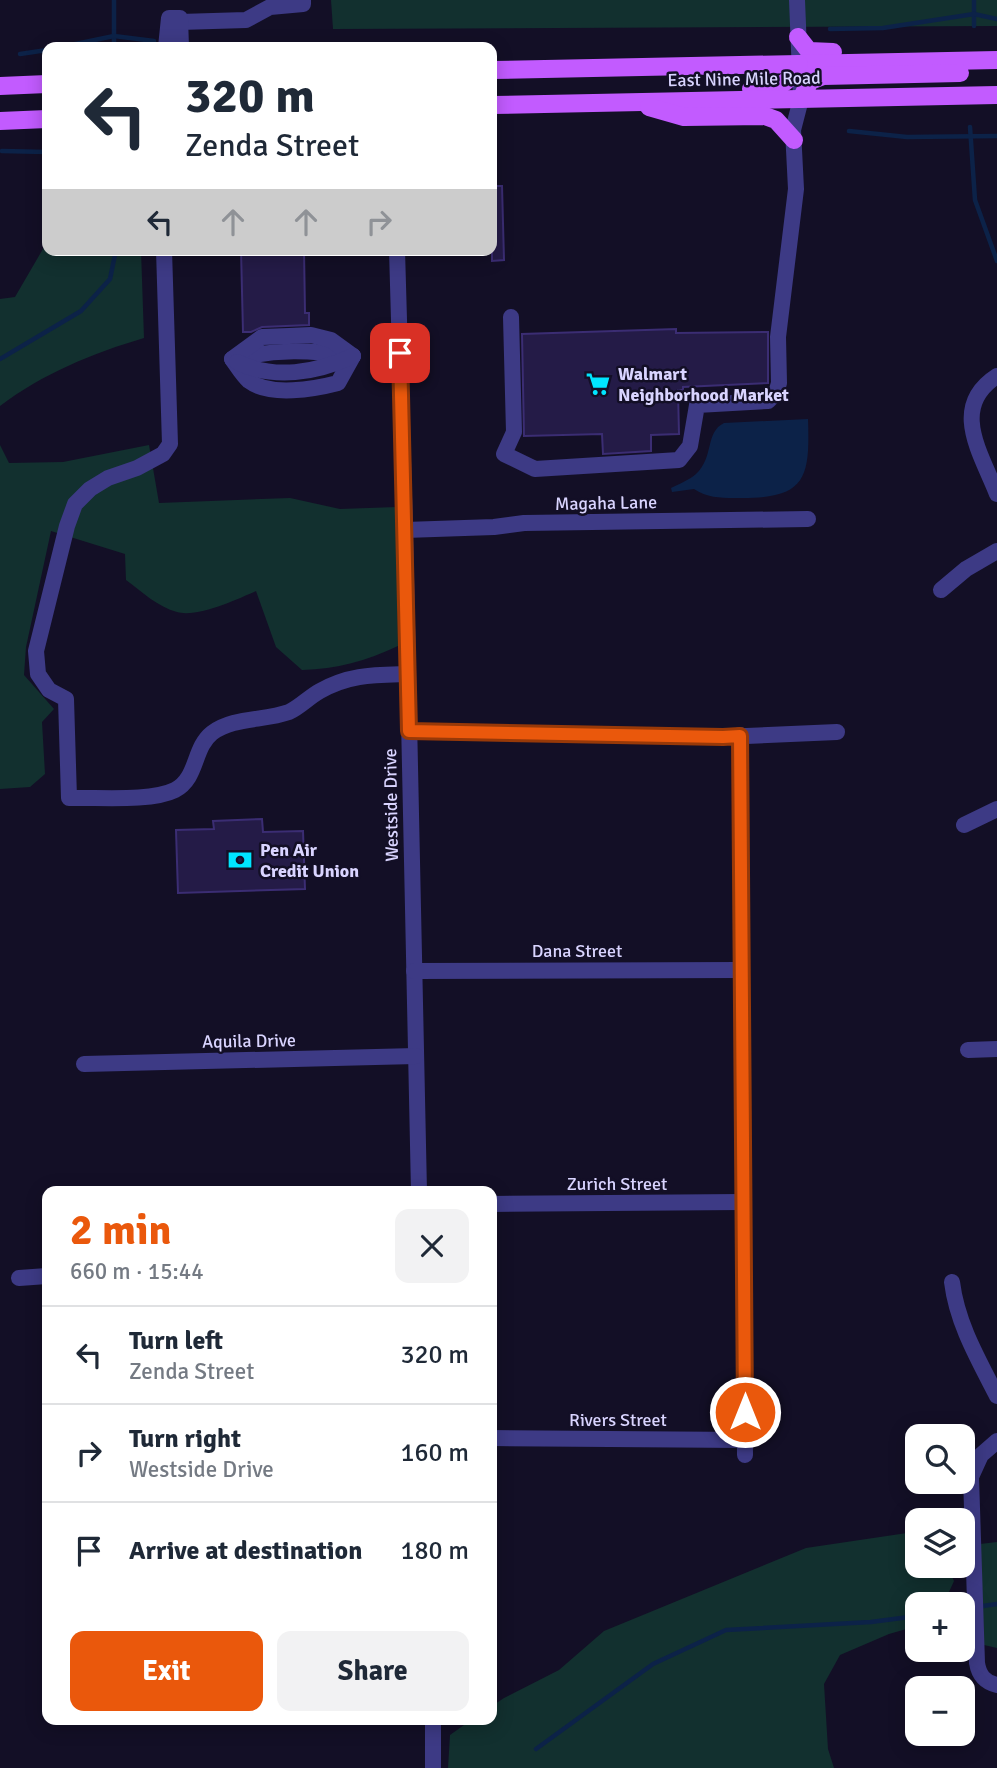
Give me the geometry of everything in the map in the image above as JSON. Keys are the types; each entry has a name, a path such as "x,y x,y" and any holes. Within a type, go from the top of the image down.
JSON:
{"main road":[{"path":"799,37 809,51 817,52 966,48 997,53"},
{"name":"East Nine Mile Road","path":"497,70 997,60"},
{"path":"497,96 767,88 782,86 799,64"},
{"path":"801,99 810,81 823,76 997,72"},
{"path":"942,96 975,83 997,83"},
{"path":"0,86 42,84"},
{"name":"East Nine Mile Road","path":"497,105 997,95"},
{"path":"632,102 684,117 765,116 776,120 794,140"},
{"path":"0,121 42,119"}],"street":[{"path":"167,42 169,18 177,13 246,20 270,7 303,4 303,0"},
{"path":"511,317 514,432 504,454 535,469 679,460 690,446 697,405 768,401 776,393 779,383 778,337 796,189 793,130 801,99 797,0"},
{"path":"177,13 180,42"},
{"path":"164,256 170,443 163,454 90,488 75,504 36,651 38,674 49,690 66,699 69,797 152,797 177,789 191,775 200,750 210,734 226,724 290,711 319,691 364,674 408,674"},
{"name":"Westside Drive","path":"397,256 419,1186"},
{"path":"232,359 262,337 311,335 331,340 352,356"},
{"path":"232,359 271,366 313,364 352,356"},
{"path":"232,359 249,382 272,390 314,389 338,383 352,356"},
{"path":"997,376 979,392 970,416 971,429 997,494"},
{"name":"Magaha Lane","path":"405,530 494,527 524,523 808,519"},
{"path":"941,590 965,569 997,551"},
{"path":"409,731 723,737 837,732"},
{"path":"740,736 743,1202"},
{"path":"964,825 997,809"},
{"name":"Dana Street","path":"414,971 740,970"},
{"path":"968,1050 997,1049"},
{"name":"Aquila Drive","path":"84,1064 416,1056"},
{"name":"Zurich Street","path":"497,1204 743,1202"},
{"name":"Rivers Street","path":"497,1438 745,1447 743,1202"},
{"path":"19,1278 42,1276"},
{"path":"952,1282 955,1305 962,1323 997,1396"},
{"path":"997,1441 981,1455 971,1477 977,1663 982,1678 997,1685"},
{"path":"433,1725 433,1768"}],"green space":[{"path":"331,0 997,0 997,26 333,29"},
{"path":"42,251 42,256 141,256 144,338 69,366 33,384 0,406 0,299 15,297"},
{"path":"0,445 9,463 63,462 149,445 159,503 290,498 340,509 397,507 398,646 351,663 302,670 276,647 256,591 206,610 185,613 170,610 126,580 125,554 51,531 26,647 24,675 54,709 42,722 45,774 30,787 0,789"},
{"path":"905,1533 905,1578 953,1578 954,1581 949,1592 905,1592 905,1629 840,1655 824,1684 828,1749 834,1768 448,1768 450,1735 464,1725 497,1725 497,1703 559,1670 604,1631 806,1548"},
{"path":"997,1542 997,1648 984,1645 980,1544"}],"water":[{"path":"808,419 808,456 805,470 792,489 780,494 742,498 711,496 694,489 672,492 671,488 702,468 714,433 724,423"}],"building":[{"path":"497,186 502,186 504,260 492,261 492,256 497,256"},
{"path":"241,256 304,256 305,313 309,313 309,325 262,327 243,332"},
{"name":"Walmart Neighborhood Market","path":"676,329 676,333 768,332 768,383 683,387 683,390 678,390 679,434 651,435 651,451 603,454 602,434 524,436 522,334"},
{"name":"Pen Air Credit Union","path":"262,819 263,832 303,831 305,889 178,893 176,830 214,829 213,821"}],"waterway":[{"path":"114,0 114,42"},
{"path":"974,0 974,26"},
{"path":"830,29 883,28 974,14 997,19"},
{"path":"85,42 114,36 154,41"},
{"path":"20,54 42,51"},
{"path":"970,127 975,200 997,261"},
{"path":"849,131 907,137 997,136"},
{"path":"2,151 42,152"},
{"path":"0,359 81,311 110,279 115,256"},
{"path":"975,1607 997,1604"},
{"path":"536,1749 653,1664 726,1630 905,1618"}],"place":[{"name":"Walmart Neighborhood Market","path":"598,384"},
{"name":"Pen Air Credit Union","path":"240,860"}],"route":[{"path":"400,353 409,731 740,736 745,1412"}]}
